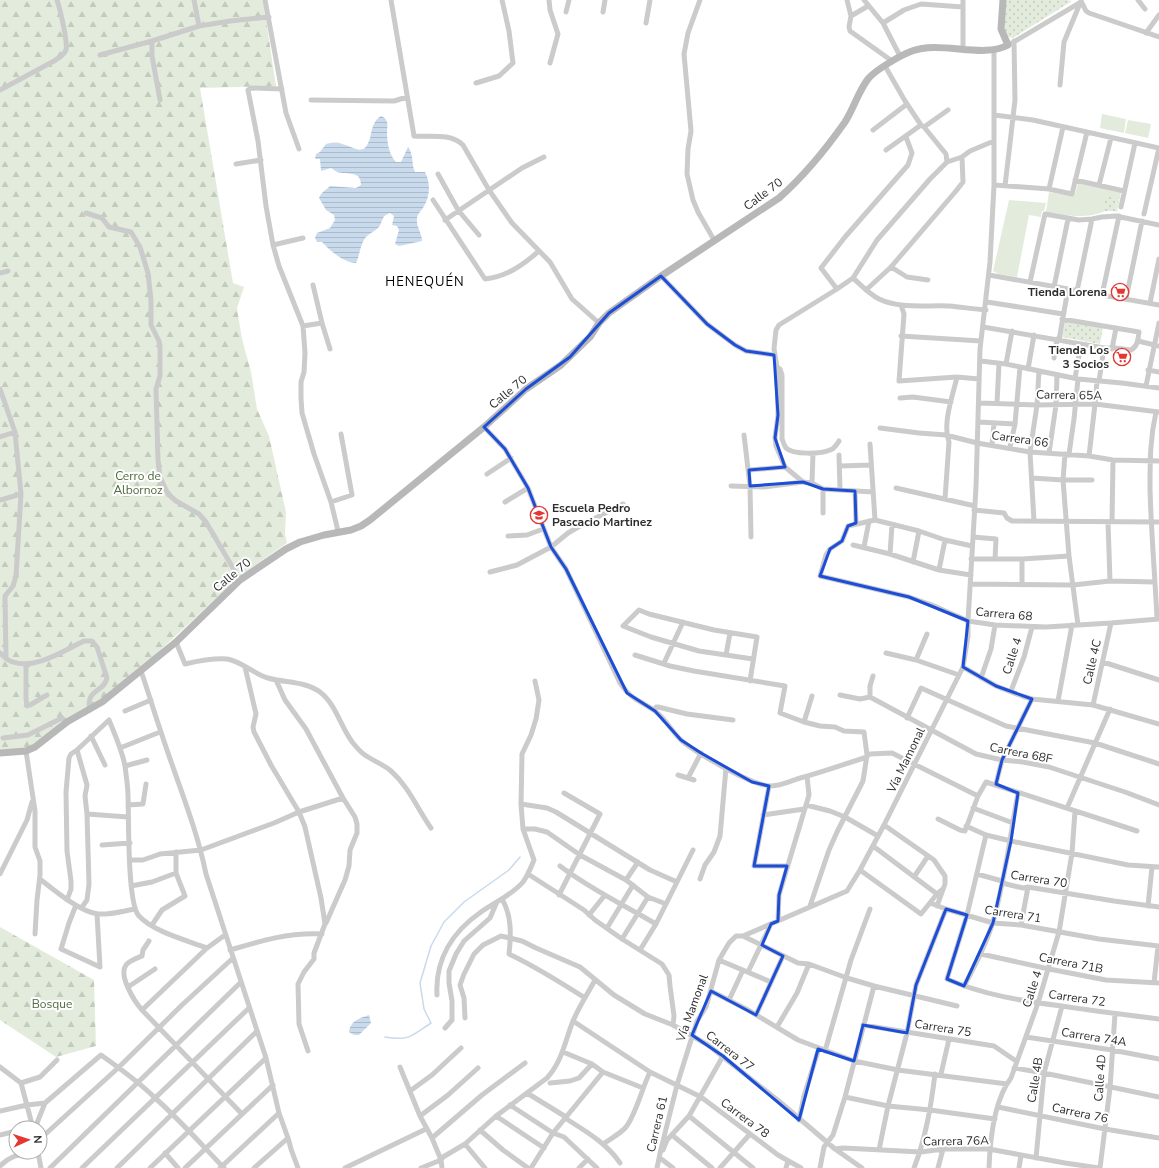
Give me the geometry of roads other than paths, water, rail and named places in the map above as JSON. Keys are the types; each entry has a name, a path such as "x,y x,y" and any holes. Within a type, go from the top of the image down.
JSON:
{"street":[{"path":"0,90 58,58 66,51 62,16 57,0"},
{"path":"194,0 199,26"},
{"path":"265,0 286,113 299,149"},
{"path":"391,0 414,136 452,137 463,145 490,190 512,222 550,262 572,299 600,323"},
{"path":"476,82 499,76 514,63 502,0"},
{"path":"549,0 550,10 558,31 550,63"},
{"path":"566,12 569,0"},
{"path":"603,12 606,0"},
{"path":"646,23 650,0"},
{"path":"700,0 688,33 684,54 691,131 688,149 687,174 695,206 714,240"},
{"path":"846,0 851,16 849,27 850,31 892,61"},
{"path":"864,0 883,23 900,56"},
{"path":"962,49 963,0"},
{"path":"1002,0 1001,29 1011,43 1015,100 1005,186"},
{"path":"1138,0 1145,9"},
{"path":"1011,43 1082,1"},
{"path":"1082,1 1086,11 1090,14 1159,37"},
{"path":"1060,85 1064,42 1082,1"},
{"path":"883,23 904,10 922,2 963,7"},
{"path":"851,16 868,6"},
{"path":"1146,32 1159,16"},
{"path":"100,55 152,42 199,26 269,17"},
{"path":"152,42 152,56 160,100"},
{"name":"Calle 70","path":"0,753 26,751 35,747 66,722 102,702 176,642 240,580 286,549 310,539 362,526 484,426 526,389 566,361 590,337 609,313 714,240 771,204 796,183 846,120 868,79 892,61 912,51 924,48 994,50 1011,43"},
{"name":"Vía Mamonal","path":"677,1085 697,1021 706,1006 711,992 719,960 729,943 736,936 743,936 847,891 884,825 962,667 968,636 981,341 990,275 994,186 994,50"},
{"path":"885,66 907,104 946,154 947,162"},
{"path":"282,90 251,88 248,90 258,141 266,206 273,245 279,266 303,326 305,353 304,372 301,382 302,412 314,454 331,502 338,531"},
{"path":"311,100 394,101 407,97"},
{"path":"873,130 907,104"},
{"path":"886,150 948,110"},
{"path":"994,115 1033,120 1159,148 1144,214"},
{"path":"1049,189 1063,127"},
{"path":"994,186 1049,189 1072,194 1087,132"},
{"path":"837,289 821,268 845,237 908,165 912,153 906,137"},
{"path":"1099,185 1111,138"},
{"path":"803,482 786,466 776,446 775,438 778,415 777,367 774,355 776,330 779,325 853,278 877,240 930,179 947,162 962,157 970,151 994,141"},
{"path":"1121,207 1135,143"},
{"path":"445,220 522,168 544,157"},
{"path":"866,290 891,267 935,217 963,182 962,157"},
{"path":"236,164 261,160"},
{"path":"438,174 458,210 479,236"},
{"path":"1076,180 1124,191"},
{"path":"433,200 485,279 496,278 506,274 527,262 539,251"},
{"path":"86,213 102,218 109,226 131,232 138,241 148,273 151,300 151,325 159,341 160,347 160,376 156,389 158,460 160,477 168,494 176,501 199,514 206,522 240,580"},
{"path":"1030,282 1045,214 1079,220 1092,219 1102,216 1119,216 1159,225"},
{"path":"1102,295 1119,216"},
{"path":"1054,286 1068,219"},
{"path":"1077,291 1092,219"},
{"path":"1126,299 1142,221"},
{"path":"273,245 303,238"},
{"path":"1150,303 1159,259"},
{"path":"891,267 907,277 928,280"},
{"path":"0,273 8,272"},
{"path":"990,275 1159,305"},
{"path":"661,276 707,324 735,345 746,351 774,355"},
{"path":"853,278 877,298 901,305 950,306 986,310"},
{"path":"313,285 330,349"},
{"path":"1054,358 1068,289"},
{"path":"983,327 1104,348 1132,350 1138,341 1140,332 987,302"},
{"path":"901,305 904,314 901,336 899,381 957,377 979,379"},
{"path":"303,326 322,323"},
{"path":"1146,386 1148,370 1157,345 1159,323"},
{"path":"1112,349 1116,328"},
{"path":"1006,364 1012,331"},
{"path":"1028,369 1034,335"},
{"path":"901,336 981,341"},
{"path":"1138,341 1157,345"},
{"path":"1078,625 1069,556 1063,480 1075,404 1080,344"},
{"path":"1089,456 1098,381 1104,348"},
{"path":"980,361 1006,364 1076,379 1159,388"},
{"path":"997,403 999,364"},
{"path":"777,367 780,369 782,375 782,439 784,446 787,449 794,451 813,453 831,450 839,441"},
{"path":"1010,447 1015,424 1020,367"},
{"path":"1148,370 1159,372"},
{"path":"1034,521 1030,452 1037,405 1039,371"},
{"path":"1049,453 1056,405 1057,375"},
{"path":"945,499 949,442 946,435 947,423 957,377"},
{"path":"0,389 2,401 15,432 21,494 16,576 13,586 5,596 6,658"},
{"path":"900,398 913,397 951,402"},
{"name":"Carrera 65A","path":"979,403 1037,405 1095,404 1158,412"},
{"path":"1158,412 1151,434 1150,460 1150,522 1158,619"},
{"path":"978,422 1015,424"},
{"path":"992,445 994,423"},
{"path":"484,426 505,449 528,488 551,547 566,569 626,693 655,711 681,740 726,768 756,783 769,786 775,786 807,776 864,758 868,755 892,753 978,796"},
{"name":"Carrera 66","path":"880,428 946,435 977,443 1010,447 1030,452 1089,456 1114,460 1159,461"},
{"path":"0,438 15,432"},
{"path":"331,502 352,495 341,434"},
{"path":"744,435 749,470 751,537"},
{"path":"864,547 872,520 873,492 870,444"},
{"path":"812,483 813,453"},
{"path":"839,455 840,489"},
{"path":"487,474 511,458"},
{"path":"1110,581 1110,522 1114,460"},
{"path":"840,466 871,465"},
{"path":"749,470 786,466"},
{"path":"1032,478 1092,480"},
{"path":"731,486 764,487 803,482 812,483 823,489 873,492"},
{"path":"505,502 528,488"},
{"path":"896,488 945,499 974,508 1004,513 1006,518 1012,521 1159,522"},
{"path":"823,489 823,513"},
{"path":"855,490 856,523 872,520 972,546"},
{"path":"0,500 21,494"},
{"path":"490,572 517,565 551,547 580,526 623,504"},
{"name":"Carrera 68","path":"856,523 848,526 842,542 830,549 826,555 820,576 909,597 932,605 968,621 996,625 1032,627 1072,626 1158,619"},
{"path":"890,554 892,525"},
{"path":"508,536 527,535 543,529"},
{"path":"914,562 919,531"},
{"path":"973,537 996,539 995,559"},
{"path":"939,570 945,540"},
{"path":"853,545 890,554 939,570 971,575"},
{"path":"971,559 1022,559 1069,556"},
{"path":"1022,559 1022,585"},
{"path":"971,584 1022,585 1073,584 1110,581 1155,582"},
{"path":"0,592 5,596"},
{"path":"750,681 757,637 714,630 649,614 639,610 623,626 651,637 699,651 753,659"},
{"path":"664,663 683,622"},
{"name":"Calle 4C","path":"1093,705 1111,623"},
{"path":"981,678 991,649 996,625"},
{"path":"1058,701 1072,626"},
{"name":"Calle 4","path":"1011,691 1024,657 1032,627"},
{"path":"726,655 730,633"},
{"path":"916,660 927,634"},
{"path":"0,653 12,662 26,664 38,663 84,641 92,641 97,647 107,678 104,685 90,697 88,702 90,710"},
{"path":"176,642 184,664 206,660 233,660 267,678 307,686 323,694 333,708 347,736 357,749 368,758 384,765 401,780 431,828"},
{"path":"886,653 916,660 959,675"},
{"path":"635,655 694,671 786,686 780,714 820,726 836,727 844,731 864,732 868,755 863,781 827,856 810,906"},
{"path":"1103,662 1142,676 1159,680"},
{"path":"26,664 27,706 47,695"},
{"path":"245,667 256,714 253,727 254,732 271,765 299,812 308,834 325,924"},
{"path":"962,667 996,686 1032,699 1093,705 1159,724"},
{"path":"141,671 160,732 186,803 201,850 206,874 240,983 266,1058 279,1113 298,1168"},
{"path":"870,697 870,686 873,676"},
{"path":"276,680 285,700 306,729 343,798 355,817 357,824 357,833 350,850 349,866 345,880 325,924 314,953 314,959 304,972 298,984 299,1024 308,1051"},
{"path":"437,995 437,976 453,936 481,912 496,904 517,888 528,874 534,860 523,829 521,804 522,754 536,719 539,700 535,681"},
{"path":"907,718 921,688 1006,726 1095,743 1159,764"},
{"name":"Carrera 68F","path":"840,695 860,699 870,697 976,754 1002,760 1049,767 1159,805"},
{"path":"804,722 812,696"},
{"path":"996,784 1002,760 1032,699"},
{"path":"125,711 151,700"},
{"path":"655,711 656,707 658,707 687,714 733,720"},
{"path":"1067,808 1079,777 1110,709"},
{"path":"3,738 28,735 60,718 66,722"},
{"path":"67,900 71,889 66,851 66,792 68,762 71,754 109,720 125,766 128,795 132,901 135,909 138,915 152,925 168,933 207,948"},
{"path":"120,748 160,732"},
{"path":"91,736 105,765"},
{"path":"77,750 86,782 88,888 87,900 82,908"},
{"path":"26,751 33,795 35,847 40,862 35,934"},
{"path":"688,778 701,753"},
{"path":"125,766 147,760"},
{"path":"700,879 705,865 714,852 720,836 726,768"},
{"path":"678,775 694,780"},
{"path":"778,921 778,895 805,807 809,790 807,776"},
{"path":"938,819 960,830 965,830 978,796 986,782 1137,831"},
{"path":"128,805 144,804 146,784"},
{"path":"769,786 754,866 787,866"},
{"path":"559,895 600,814 564,792"},
{"path":"964,986 981,954 992,923 1011,841 1018,793"},
{"path":"0,874 27,820 32,806 33,795"},
{"path":"130,860 143,860 156,854 201,850 274,823 299,812 343,798"},
{"path":"521,804 547,808 556,812 591,834 614,846 650,870 677,882"},
{"path":"763,815 805,807 830,811 845,817 878,836"},
{"path":"973,808 1013,823"},
{"name":"Calle 4","path":"989,1168 990,1149 998,1107 1006,1084 1011,1078 1016,1060 1026,1037 1060,932 1072,853 1075,811"},
{"path":"87,814 128,817"},
{"path":"884,825 934,860 945,876 945,884 937,906"},
{"path":"966,826 986,835 1011,841 1128,865 1159,867"},
{"path":"523,829 535,829 547,832 580,855 626,880 648,897 666,904"},
{"path":"967,915 986,835"},
{"path":"102,845 130,843"},
{"path":"873,846 937,894"},
{"path":"640,950 656,924 693,850"},
{"path":"152,925 162,910 185,896 176,873 176,852"},
{"path":"914,877 928,856"},
{"path":"626,880 638,862"},
{"path":"560,866 570,874 656,924"},
{"path":"1148,906 1152,867"},
{"path":"860,870 921,914 937,894 943,889"},
{"path":"131,886 152,882 176,873"},
{"path":"528,874 584,910 622,939 662,964 669,975 674,1016 673,1025"},
{"name":"Carrera 70","path":"977,874 1023,888 1028,887 1159,907"},
{"path":"40,879 67,900 97,914 135,909"},
{"path":"607,928 633,885"},
{"path":"1021,925 1028,887"},
{"path":"589,915 605,895"},
{"path":"622,939 648,897"},
{"path":"502,899 509,913 509,954 560,982 585,998"},
{"name":"Carrera 71","path":"930,903 992,923 1021,925 1099,940 1158,946"},
{"path":"446,1028 452,1020 452,1001 449,983 450,971 456,954 464,941 490,918 496,904"},
{"path":"76,905 61,949 100,967 97,914"},
{"path":"825,1051 851,960 870,909"},
{"path":"879,1150 888,1106 907,1033 914,996 921,971 946,909"},
{"name":"Carrera 72","path":"967,915 947,979 995,996 1114,1014 1159,1019"},
{"path":"729,1000 762,945 771,924"},
{"path":"230,950 276,938 305,933 322,934"},
{"path":"142,1010 207,948 225,934"},
{"path":"465,1018 464,998 460,986 474,954 484,945 501,936 510,938"},
{"path":"743,936 798,963 809,964 874,986 957,1006"},
{"name":"Carrera 77","path":"510,938 522,941 580,967 614,994 645,1014 673,1025 692,1035 723,1056 780,1102 826,1142 862,1168"},
{"path":"149,941 143,950 142,956 128,963 124,967 124,974 131,995 142,1010 242,1114"},
{"path":"1156,983 1158,946"},
{"name":"Carrera 71B","path":"981,954 1106,980 1156,983"},
{"path":"756,1015 783,956"},
{"path":"48,1133 233,958"},
{"path":"719,960 771,982"},
{"path":"777,1027 797,993 809,964"},
{"path":"128,987 155,969"},
{"path":"421,1168 441,1160 443,1157 465,1144 496,1116 551,1074 563,1052 573,1021 595,980"},
{"path":"50,1168 240,983"},
{"path":"820,1168 824,1147 826,1142 833,1135 845,1097 874,986"},
{"path":"711,992 729,1000 798,1040 854,1061 898,1070 1006,1084"},
{"name":"Calle 4B","path":"1036,1158 1044,1073 1062,1006"},
{"path":"82,1168 249,1008"},
{"name":"Calle 4D","path":"1100,1168 1110,1088 1114,1014"},
{"path":"573,1021 650,1072 677,1085"},
{"name":"Carrera 75","path":"864,1025 994,1046 1016,1060"},
{"path":"117,1168 256,1032"},
{"name":"Carrera 74A","path":"1026,1037 1112,1050 1159,1059"},
{"path":"914,1168 921,1152 938,1074 949,1039"},
{"path":"410,1091 432,1076 461,1048"},
{"path":"799,1120 804,1096 818,1048"},
{"path":"563,1052 592,1064 603,1072 643,1088"},
{"path":"38,1120 45,1103 101,1055 155,1097 206,1148 222,1167 279,1113"},
{"path":"673,1168 660,1158 667,1140 689,1116 723,1056"},
{"path":"150,1168 188,1130 266,1058"},
{"path":"21,1083 40,1077 57,1060"},
{"path":"432,1138 482,1095 525,1063"},
{"path":"550,1083 570,1081 579,1078 592,1064"},
{"path":"0,1067 21,1083 30,1120"},
{"path":"400,1067 420,1116 432,1138 441,1160 442,1168"},
{"path":"420,1116 448,1095 478,1068"},
{"path":"1014,1068 1159,1098"},
{"path":"480,1130 503,1150 529,1168 565,1117 603,1072"},
{"path":"603,1144 625,1128 631,1118 650,1072"},
{"path":"185,1168 273,1085"},
{"name":"Carrera 78","path":"677,1085 701,1097 778,1155 801,1168"},
{"name":"Carrera 61","path":"657,1168 677,1085"},
{"path":"527,1093 565,1117 603,1144 613,1152 620,1163"},
{"path":"845,1097 888,1106 995,1119"},
{"path":"0,1111 45,1103"},
{"path":"510,1105 553,1133 564,1137 588,1158 595,1167"},
{"name":"Carrera 76","path":"998,1107 1105,1129 1159,1138"},
{"path":"496,1116 544,1148"},
{"path":"689,1116 753,1168"},
{"path":"345,1168 426,1129"},
{"path":"672,1134 712,1168"},
{"path":"720,1168 750,1134"},
{"path":"254,1168 288,1138"},
{"path":"465,1144 485,1168"},
{"name":"Carrera 76A","path":"835,1149 843,1148 921,1152 943,1149 990,1149 1100,1168"},
{"path":"938,1168 943,1149"},
{"path":"165,1153 178,1168"},
{"path":"1019,1168 1021,1155"},
{"path":"579,1168 588,1158"},
{"path":"0,1166 8,1159"},
{"path":"786,1168 788,1161"}],"water":[{"path":"381,116 385,118 387,122 388,144 390,152 396,162 401,162 408,147 411,153 415,172 425,172 427,177 429,186 428,195 417,219 417,225 422,241 399,246 395,244 399,230 397,226 392,225 394,216 390,213 387,214 379,227 366,237 362,243 356,263 347,261 337,256 322,242 317,242 315,238 317,233 330,228 335,220 334,215 326,210 319,198 322,192 330,186 356,188 361,185 359,177 353,174 337,172 331,168 321,171 320,159 315,159 316,154 320,152 326,144 340,143 359,150 365,148 368,144 372,128"},
{"path":"369,1015 371,1023 359,1035 354,1035 349,1032 353,1023"}],"waterway":[{"path":"385,1037 405,1038 431,1023 424,1009 420,983 431,946 444,922 464,902 509,870 520,857"}],"place":[{"name":"Tienda Lorena","path":"1120,292"},
{"name":"Tienda Los 3 Socios","path":"1122,357"},
{"name":"Escuela Pedro Pascacio Martinez","path":"539,515"}],"district":[{"name":"HENEQUÉN","path":"425,281"}],"park label":[{"name":"Cerro de Albornoz","path":"138,483"},
{"name":"Bosque","path":"52,1004"}]}
